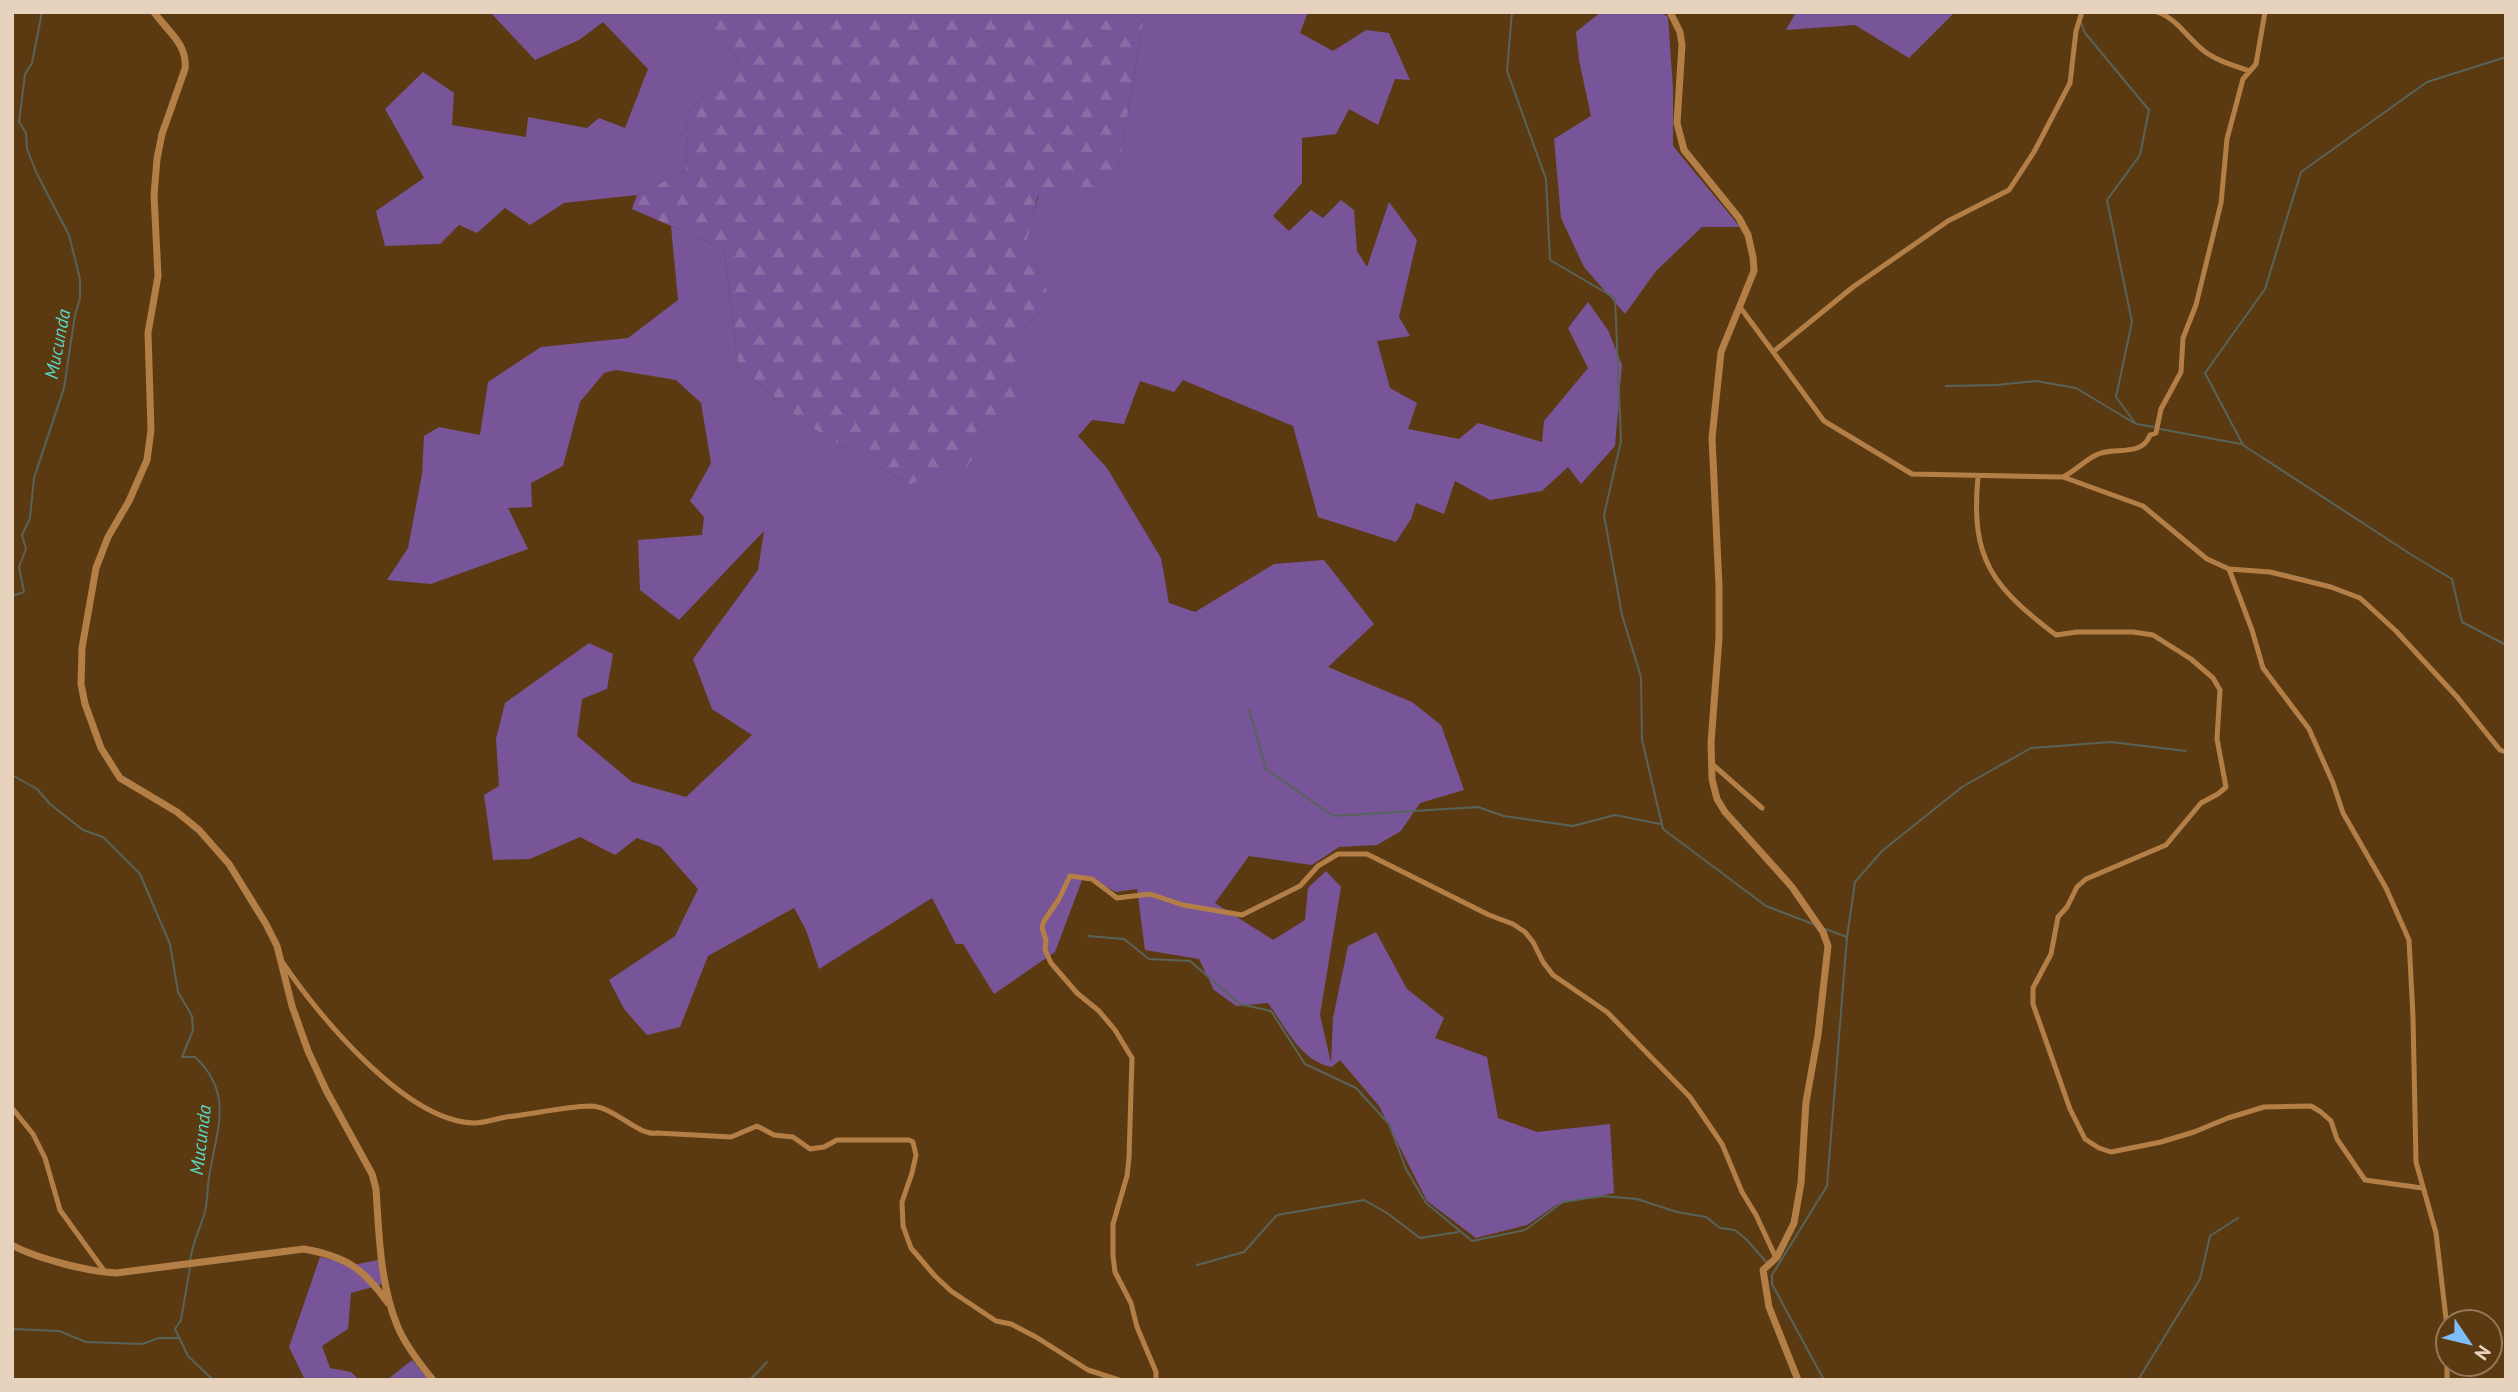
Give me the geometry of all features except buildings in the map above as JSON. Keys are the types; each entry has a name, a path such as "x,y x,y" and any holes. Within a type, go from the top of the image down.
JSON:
{"street":[{"path":"154,12 174,36 186,58 157,159 154,195 158,276 148,353 151,430 147,460 140,479 108,537 96,568 82,648 81,684 93,729 108,763 120,778 177,812 215,847 229,864 266,924 282,962 292,1006 308,1051 372,1174 391,1307"},
{"path":"1670,12 1681,32 1682,45 1677,123 1679,135 1684,150 1739,218 1751,245 1754,271 1721,352 1712,438 1719,599 1712,763 1714,789 1725,812 1792,887 1823,932 1828,946 1818,1035 1806,1102 1801,1183 1794,1223 1775,1259 1763,1270 1769,1307 1798,1380"},
{"path":"1773,352 1853,287 1948,221 2008,190 2034,152 2070,83 2076,31 2082,12"},
{"path":"2157,12 2169,16 2204,51 2221,61 2250,71"},
{"path":"2063,477 2097,454 2140,447 2149,440 2150,435 2156,433 2161,409 2181,372 2183,338 2196,305 2221,203 2227,139 2243,79 2256,64 2265,12"},
{"path":"1740,307 1824,421 1912,474 2063,477 2143,506 2207,559 2229,569 2270,572 2331,587 2360,598 2396,631 2458,698 2500,750 2506,752"},
{"path":"1978,477 1976,529 1990,568 2001,587 2028,615 2056,635 2077,632 2133,632 2153,635 2192,659 2213,678 2220,690 2217,739 2226,787 2201,803 2166,845 2096,874 2077,887 2058,918 2050,954 2033,988 2034,1004 2042,1029 2070,1109 2085,1139 2111,1152 2183,1136 2264,1107 2311,1106 2330,1121 2337,1139 2365,1180 2422,1188"},
{"path":"2229,569 2252,629 2263,668 2309,729 2343,813 2386,888 2409,940 2415,1147 2422,1188 2432,1217 2438,1250 2447,1328 2447,1380"},
{"path":"1712,763 1762,808"},
{"path":"1156,1380 1156,1372 1137,1327 1131,1303 1115,1272 1113,1255 1114,1224 1129,1158 1132,1058 1115,1030 1099,1011 1077,993 1051,962 1045,950 1046,941 1042,927 1044,921 1070,876 1093,879 1117,898 1150,894 1183,905 1242,915 1300,886 1318,866 1331,858 1350,853 1367,853 1489,915 1513,924 1533,942 1553,975 1606,1012 1690,1097 1722,1144 1775,1259"},
{"path":"282,962 342,1040 360,1057 418,1105 457,1121 475,1123 547,1110 594,1106 628,1120 645,1133 651,1134 731,1137 758,1126 774,1135 793,1137 810,1149 824,1147 837,1140 909,1140 914,1143 916,1155 902,1202 903,1226 911,1248 934,1276 951,1291 996,1321 1011,1324 1036,1337 1088,1370 1119,1380"},
{"path":"12,1108 33,1134 45,1158 60,1210 105,1272"},
{"path":"12,1245 31,1253 105,1272 127,1272 304,1249 334,1257 354,1265 371,1278 391,1307 407,1346 433,1380"}],"green space":[{"path":"490,12 697,12 739,59 687,112 686,170 637,195 564,203 530,225 505,208 477,233 459,225 440,244 385,246 376,211 424,178 385,109 423,72 454,93 452,125 526,137 528,117 587,128 599,118 625,128 648,69 603,22 579,40 535,60"},
{"path":"697,12 1145,12 1114,195 1038,195 1027,240 1052,304 1017,332 1017,395 966,468 909,484 802,422 738,365 724,249 632,209 637,195 686,170 687,112 739,59"},
{"path":"1145,12 1308,12 1300,33 1333,51 1366,30 1389,33 1410,80 1395,79 1378,125 1349,109 1336,134 1302,138 1302,183 1273,216 1289,231 1311,210 1323,218 1341,200 1354,210 1357,251 1367,267 1389,202 1417,240 1399,317 1410,336 1377,341 1390,388 1417,403 1408,429 1459,439 1478,423 1542,442 1544,421 1588,368 1568,328 1588,302 1608,330 1622,365 1615,446 1581,484 1568,467 1542,491 1490,500 1455,481 1444,514 1416,503 1411,519 1396,542 1318,517 1293,426 1183,380 1174,392 1140,381 1124,424 1092,420 1078,436 1107,468 1161,558 1169,603 1195,612 1274,564 1324,560 1374,624 1328,667 1412,702 1441,725 1464,790 1420,803 1401,831 1377,845 1339,847 1312,865 1249,856 1215,903 1273,940 1305,920 1308,888 1326,871 1341,887 1320,1015 1331,1063 1333,1018 1348,946 1376,932 1407,989 1444,1018 1435,1038 1487,1057 1498,1118 1537,1132 1610,1124 1614,1193 1558,1204 1527,1225 1476,1238 1427,1201 1379,1106 1340,1060 1332,1067 1311,1058 1295,1042 1268,1003 1236,1006 1214,990 1199,959 1145,950 1137,889 1116,892 1084,875 1055,952 994,994 963,944 956,944 932,898 819,969 806,930 794,908 708,956 680,1027 647,1035 624,1009 609,980 675,936 698,889 661,847 637,838 615,855 580,837 530,859 493,860 484,795 499,786 496,739 505,703 589,643 613,654 607,689 582,699 577,736 632,782 686,797 752,735 712,709 693,659 758,570 764,531 679,620 640,590 638,540 702,535 704,517 690,501 711,463 701,403 676,380 616,370 604,373 580,402 563,466 531,483 532,507 508,508 528,549 431,584 387,580 408,548 422,474 424,436 439,427 480,435 488,382 541,347 628,338 678,300 671,226 724,249 738,365 802,422 909,484 1017,395 1017,332 1052,304 1026,240 1039,194 1114,194"},
{"path":"1601,12 1661,12 1668,17 1673,88 1673,146 1740,227 1702,227 1656,271 1625,314 1584,267 1561,218 1554,139 1591,116 1576,32"},
{"path":"1796,12 1955,12 1909,58 1855,25 1786,30"},
{"path":"320,1257 353,1265 378,1260 383,1284 351,1293 348,1329 322,1346 330,1368 351,1372 359,1380 305,1380 289,1347"},
{"path":"412,1360 429,1380 387,1380"}],"waterway":[{"name":"Mucunda","path":"12,596 24,592 19,567 26,549 22,535 30,518 34,478 64,388 80,298 80,279 69,235 37,174 27,149 26,133 19,122 25,74 32,63 42,12"},
{"path":"1512,12 1507,71 1546,179 1550,260 1615,298 1621,441 1604,515 1622,615 1641,677 1642,740 1663,829 1766,906 1813,924"},
{"path":"2081,23 2085,33 2149,110 2140,155 2107,200 2132,322 2116,397 2136,424 2155,427"},
{"path":"2506,57 2427,82 2301,172 2265,289 2205,373 2243,445 2452,579 2462,622 2506,645"},
{"path":"1946,386 2036,381 2076,388 2134,423"},
{"path":"2160,429 2241,444"},
{"path":"1249,710 1266,769 1333,816 1478,807 1504,816 1573,826 1615,815 1660,824"},
{"path":"1847,937 1855,882 1882,851 1962,787 2031,748 2111,742 2186,751"},
{"name":"Mucunda","path":"12,775 37,789 50,804 83,830 103,837 140,874 170,944 178,992 192,1016 193,1030 182,1057 195,1057 207,1071 215,1085 220,1114 206,1206 190,1261"},
{"path":"1824,1380 1772,1284 1772,1275 1827,1186 1847,937 1825,929"},
{"path":"1088,936 1124,939 1149,959 1190,961 1240,1004 1271,1011 1305,1064 1356,1088 1389,1124 1406,1169 1426,1203 1472,1241 1525,1230 1563,1202 1603,1196 1637,1199 1677,1212 1706,1217 1720,1228 1735,1230 1767,1263"},
{"path":"1197,1265 1244,1252 1277,1215 1364,1200 1387,1213 1420,1238 1458,1232"},
{"path":"2138,1380 2200,1279 2210,1236 2238,1218"},
{"name":"Mucunda","path":"190,1267 181,1320 175,1329 188,1356 213,1380"},
{"path":"12,1329 59,1331 86,1342 142,1344 159,1338 179,1338"},
{"path":"750,1380 767,1362"}]}
